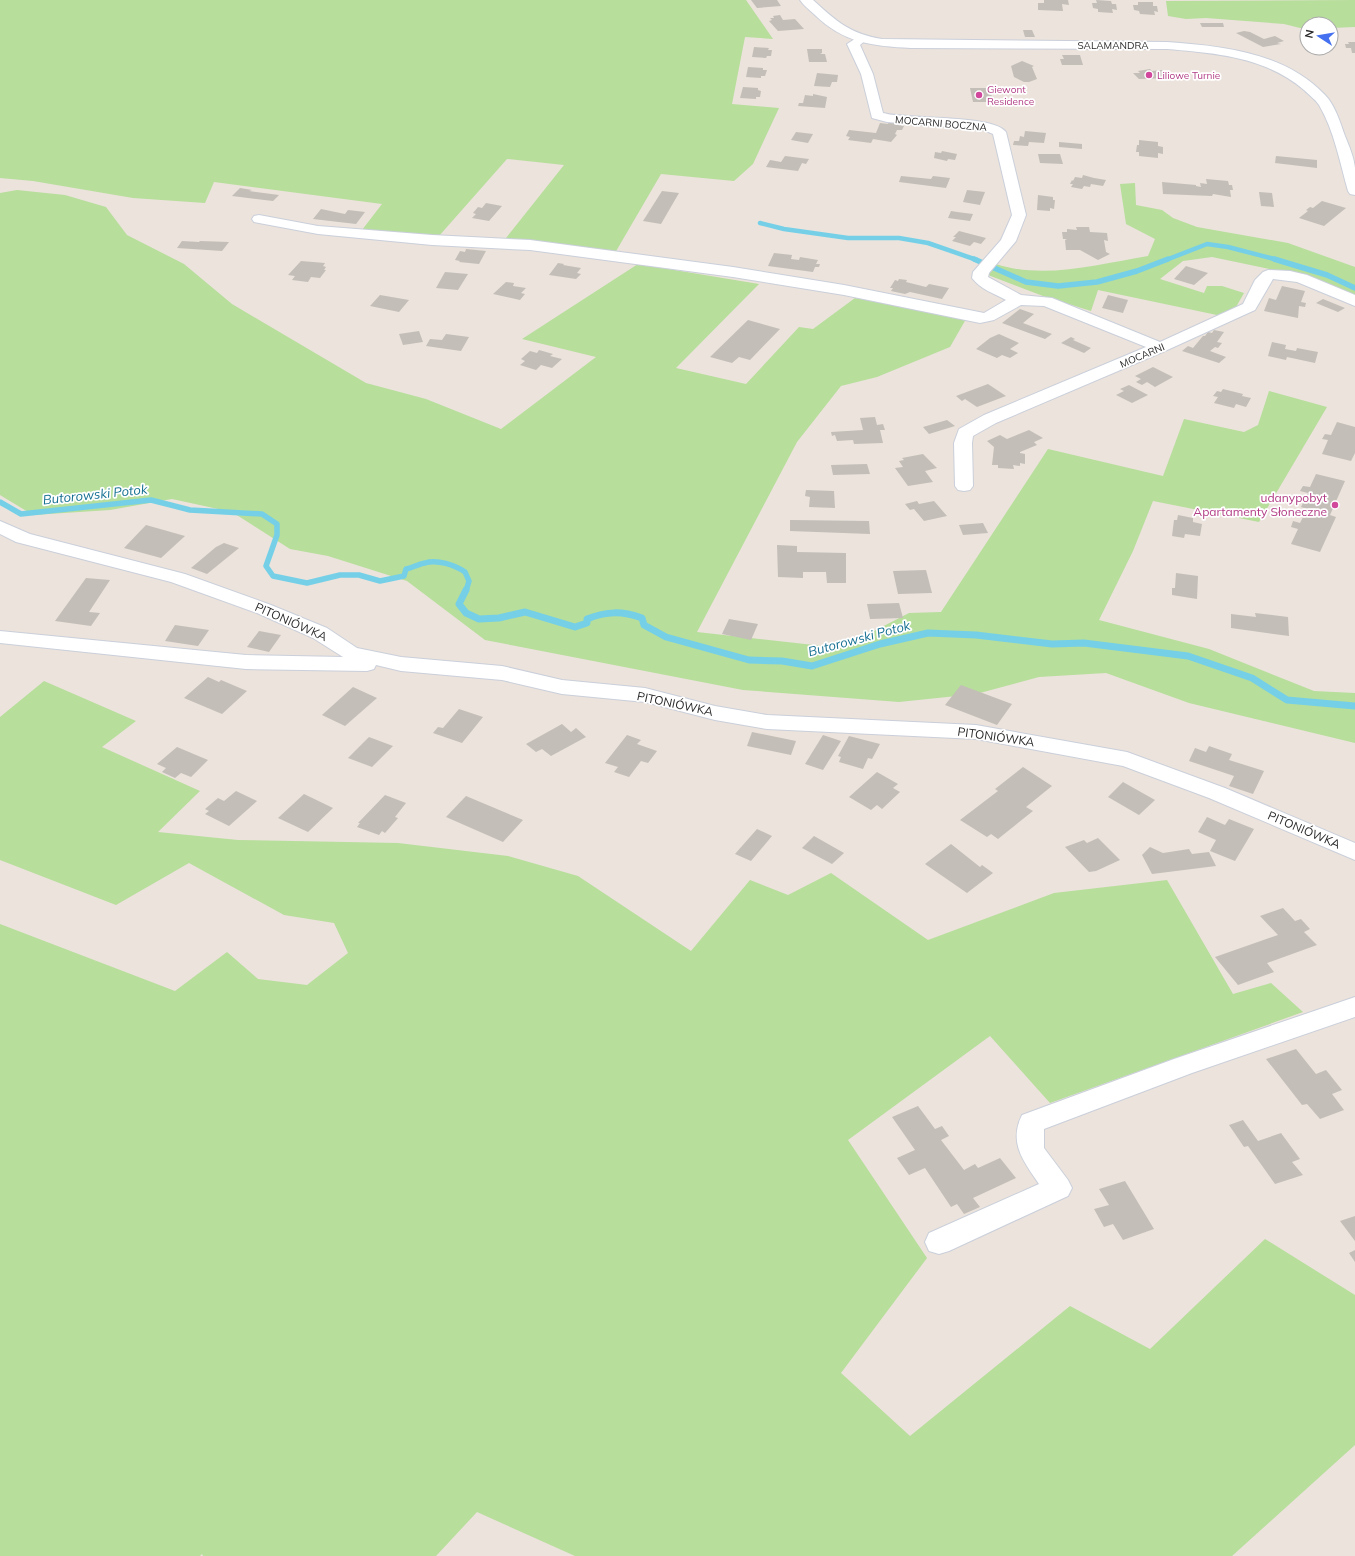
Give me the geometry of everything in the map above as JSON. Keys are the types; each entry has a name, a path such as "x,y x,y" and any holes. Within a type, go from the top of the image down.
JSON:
{"street":[{"name":"SALAMANDRA","path":"806,0 836,27 861,39 911,44 1183,46 1218,50 1250,57 1296,77 1309,86 1321,98 1328,107 1355,191"},
{"name":"MOCARNI BOCZNA","path":"861,39 853,44 867,74 877,115 887,118 987,126 999,132 1019,214 1008,241 980,272 980,278 989,285 1018,300 1046,301 1159,348"},
{"path":"259,220 318,230 432,240 530,245 733,272 844,290 980,318 988,317 1018,300"},
{"name":"MOCARNI","path":"964,486 963,443 965,433 990,419 1159,348 1249,307 1261,283 1268,276 1288,275 1305,280 1355,301"},
{"name":"PITONIÓWKA","path":"0,527 23,538 178,578 264,609 320,633 351,653 400,664 502,673 562,687 644,696 715,713 767,722 976,732 1127,759 1217,793 1355,852"},
{"path":"0,637 246,662 400,664"},
{"path":"939,1242 1058,1188 1031,1151 1031,1123 1183,1066 1355,1008"}],"green space":[{"path":"0,0 746,0 773,39 745,37 732,104 779,108 753,164 734,181 661,174 615,253 506,238 564,165 507,159 439,236 362,230 382,204 214,182 205,203 133,198 33,181 0,178"},
{"path":"1355,0 1355,27 1339,28 1339,16 1299,16 1299,28 1284,24 1206,18 1186,19 1168,16 1166,1"},
{"path":"1135,183 1136,205 1162,210 1173,218 1197,227 1288,243 1355,267 1355,295 1317,279 1212,257 1183,261 1160,279 1204,293 1207,286 1222,286 1244,293 1236,307 1217,315 1098,290 1091,311 1043,296 988,275 996,264 1014,269 1052,271 1148,256 1155,239 1126,224 1120,184"},
{"path":"17,190 65,195 106,207 127,235 184,264 232,304 366,383 426,399 501,429 596,357 522,339 638,264 759,284 676,368 746,384 799,327 813,329 855,298 966,319 950,347 877,377 841,386 797,442 697,632 841,648 909,613 941,612 1048,449 1163,476 1184,419 1244,432 1258,425 1269,391 1327,407 1259,522 1153,501 1133,551 1099,620 1209,649 1314,691 1355,693 1355,743 1189,703 1106,673 1039,677 976,694 899,702 743,690 485,640 407,581 328,556 290,549 232,512 172,499 110,510 33,515 0,495 0,193"},
{"path":"44,681 136,721 102,747 200,791 158,832 238,840 398,843 508,856 578,876 691,951 750,880 788,895 831,873 928,940 1054,893 1167,880 1233,994 1271,983 1303,1012 1050,1103 990,1036 848,1140 927,1258 841,1373 910,1436 1070,1306 1150,1349 1265,1239 1355,1295 1355,1445 1232,1556 575,1556 477,1512 436,1556 203,1556 202,1554 200,1556 0,1556 0,924 175,991 227,952 258,979 307,985 348,953 334,923 284,915 189,863 116,905 0,860 0,717"}],"building":[{"path":"751,0 777,0 781,6 757,8"},
{"path":"1044,0 1068,0 1069,5 1062,4 1063,11 1038,10 1038,3 1044,3"},
{"path":"1096,0 1111,1 1112,4 1116,4 1117,10 1112,9 1113,13 1098,12 1098,9 1093,8 1092,3 1097,3"},
{"path":"1138,2 1153,2 1153,6 1157,6 1158,12 1154,11 1155,15 1140,14 1139,11 1134,10 1133,5 1138,5"},
{"path":"780,15 783,20 795,19 804,29 778,31 769,21 772,20 770,18 774,18 773,16"},
{"path":"1200,23 1223,23 1224,27 1202,27"},
{"path":"1023,30 1032,30 1035,37 1025,37"},
{"path":"1244,31 1250,32 1264,39 1275,36 1284,41 1277,43 1281,44 1263,47 1236,33"},
{"path":"1348,42 1355,42 1355,53 1352,53 1351,48 1346,48 1345,44 1349,44"},
{"path":"754,47 769,48 768,50 772,50 771,56 767,56 766,58 752,57"},
{"path":"807,49 822,49 822,53 820,54 825,54 827,62 809,62"},
{"path":"1062,55 1080,55 1083,65 1062,65 1060,59 1064,59"},
{"path":"1022,61 1034,66 1032,67 1037,79 1024,82 1014,77 1011,66"},
{"path":"748,67 763,68 763,70 767,70 765,76 761,76 761,78 746,77"},
{"path":"1150,69 1152,71 1162,70 1170,78 1139,79 1133,73 1140,73 1138,71"},
{"path":"817,73 838,75 837,82 832,82 830,87 814,86"},
{"path":"743,87 758,88 758,90 761,91 760,97 756,97 756,99 740,98"},
{"path":"970,88 990,88 993,102 973,102"},
{"path":"813,94 827,97 825,108 798,106 799,103 803,103 805,95 813,96"},
{"path":"889,121 900,122 899,125 904,126 902,130 897,130 895,134 897,135 891,142 873,139 871,143 848,140 850,137 846,136 849,130 876,133 880,123 888,124"},
{"path":"1025,131 1046,133 1044,143 1029,142 1028,146 1013,145 1014,141 1019,141 1020,136 1024,137"},
{"path":"796,132 813,134 808,143 791,140"},
{"path":"1139,140 1158,142 1158,146 1163,147 1163,154 1158,153 1158,158 1139,156 1139,152 1136,152 1137,145 1139,145"},
{"path":"1059,142 1082,144 1082,149 1059,147"},
{"path":"942,151 957,154 955,160 948,159 947,161 934,158 935,152 941,153"},
{"path":"1038,154 1060,154 1063,164 1040,163"},
{"path":"785,156 809,159 806,164 802,163 798,171 766,167 770,160 781,162"},
{"path":"1276,156 1317,160 1317,168 1275,163"},
{"path":"1083,175 1106,180 1103,186 1091,184 1090,187 1084,186 1082,189 1071,187 1073,184 1070,184 1075,177 1082,178"},
{"path":"901,176 931,179 933,176 950,178 946,188 899,182"},
{"path":"1206,179 1228,181 1229,185 1232,185 1233,190 1230,190 1231,197 1213,194 1212,196 1163,194 1162,182 1196,185 1201,187 1200,183 1207,184"},
{"path":"240,188 252,190 249,191 279,195 273,201 232,196"},
{"path":"967,190 985,192 980,205 963,202"},
{"path":"662,191 679,193 661,224 643,221"},
{"path":"1259,192 1272,193 1274,207 1261,206"},
{"path":"1038,195 1053,197 1053,200 1055,200 1054,209 1050,208 1050,211 1037,210"},
{"path":"1322,201 1346,208 1324,226 1299,218 1308,211 1306,210 1310,207 1313,208"},
{"path":"486,203 502,206 489,221 472,218 476,214 473,213 478,207 482,208"},
{"path":"321,209 345,214 348,210 365,212 356,224 313,219"},
{"path":"951,211 973,214 970,221 948,218"},
{"path":"1076,227 1089,227 1090,232 1107,233 1108,241 1104,240 1106,252 1110,254 1098,260 1080,250 1066,250 1065,240 1067,239 1063,239 1062,232 1067,232 1067,229 1077,230"},
{"path":"959,231 986,238 981,244 974,242 970,246 952,241 956,237 953,237"},
{"path":"182,241 229,242 222,251 177,248"},
{"path":"466,249 486,251 479,264 459,262 460,261 455,260 460,251 465,252"},
{"path":"774,253 792,255 791,259 799,260 800,257 818,260 816,264 820,264 819,267 815,267 813,272 768,266"},
{"path":"301,261 325,263 323,266 326,267 324,270 326,270 320,278 311,277 308,282 292,280 295,276 288,275"},
{"path":"558,263 581,268 577,273 581,274 576,279 549,275"},
{"path":"1186,266 1208,273 1194,285 1174,279"},
{"path":"445,272 468,274 458,290 436,288"},
{"path":"899,279 907,280 906,282 926,287 929,284 949,288 942,299 910,292 905,294 891,291 893,288 890,288 895,280 898,281"},
{"path":"506,282 514,283 513,286 526,288 521,293 525,294 520,300 493,294"},
{"path":"1282,286 1305,291 1301,302 1306,303 1305,307 1299,306 1298,318 1264,311 1269,298 1276,300"},
{"path":"380,295 409,300 399,312 370,306"},
{"path":"1108,295 1128,300 1123,313 1102,308"},
{"path":"1323,299 1345,308 1338,312 1316,303"},
{"path":"1020,309 1034,314 1023,323 1052,334 1045,339 1002,323"},
{"path":"748,320 780,329 750,360 739,357 732,363 710,357"},
{"path":"1214,330 1224,332 1217,342 1222,343 1218,348 1215,347 1210,351 1226,357 1219,363 1182,351 1188,346 1193,348 1203,336 1205,336 1208,332 1212,333"},
{"path":"419,331 423,342 403,345 399,334"},
{"path":"446,334 469,337 461,351 426,346 430,339 442,340"},
{"path":"999,334 1019,343 1010,349 1018,353 1010,358 1002,355 997,358 976,349 990,338"},
{"path":"1071,337 1075,339 1073,340 1091,348 1084,353 1061,343"},
{"path":"1272,342 1286,345 1285,349 1296,351 1297,348 1318,352 1315,363 1287,357 1286,360 1268,356"},
{"path":"539,350 553,354 550,356 562,359 552,368 541,365 536,370 520,365 525,361 521,359 530,351 537,353"},
{"path":"1153,367 1173,377 1155,387 1147,382 1142,385 1136,382 1141,379 1135,376"},
{"path":"988,384 1006,396 977,407 965,399 962,401 956,396"},
{"path":"1129,385 1148,395 1132,403 1116,395 1124,391 1120,389"},
{"path":"1223,389 1243,394 1242,396 1251,398 1246,407 1236,404 1234,408 1214,403 1218,397 1213,396 1217,391 1221,392"},
{"path":"875,417 877,425 883,424 885,430 880,430 883,443 854,444 853,440 837,441 835,435 832,436 831,432 863,430 860,418"},
{"path":"947,420 955,426 929,434 923,427"},
{"path":"1337,422 1355,427 1355,453 1351,461 1322,454 1328,440 1322,439 1325,434 1331,435"},
{"path":"1029,430 1043,438 1034,442 1037,445 1020,452 1025,454 1025,464 1020,463 1020,466 1013,465 1014,469 998,468 998,465 992,465 994,447 987,441 1000,435 1007,439"},
{"path":"923,454 937,468 925,471 933,482 908,486 895,468 903,467 899,461 904,460 902,458"},
{"path":"867,464 870,474 833,475 831,465"},
{"path":"1316,474 1345,481 1330,515 1336,517 1320,552 1291,544 1298,529 1291,527 1293,521 1300,523 1307,509 1301,507 1308,493 1300,491 1303,486 1310,487"},
{"path":"806,490 834,491 835,508 809,507 810,497 805,496"},
{"path":"917,501 919,504 934,501 947,516 924,521 914,509 910,510 905,504"},
{"path":"1178,515 1193,518 1193,522 1202,524 1200,536 1185,534 1184,538 1172,536 1174,520 1177,520"},
{"path":"790,520 869,521 870,534 790,531"},
{"path":"983,523 988,533 963,535 959,525"},
{"path":"146,525 185,536 161,558 124,548"},
{"path":"224,543 239,548 207,574 191,568 216,547"},
{"path":"777,545 797,546 797,552 846,553 846,583 827,583 826,572 803,572 803,578 778,577"},
{"path":"926,570 932,593 898,594 893,571"},
{"path":"1176,573 1198,576 1197,599 1172,595 1172,588 1175,588"},
{"path":"86,578 110,580 89,612 100,613 91,626 55,621"},
{"path":"899,603 903,618 870,619 867,604"},
{"path":"1255,613 1288,617 1289,636 1231,628 1231,614 1256,617"},
{"path":"729,619 758,624 751,640 722,634"},
{"path":"175,625 209,630 198,646 165,641"},
{"path":"259,631 281,635 269,652 247,647"},
{"path":"208,677 219,682 221,680 247,691 222,714 184,698"},
{"path":"961,685 1012,704 997,725 945,705"},
{"path":"353,687 377,698 345,726 322,715"},
{"path":"459,709 483,717 462,743 433,733 438,727 443,728"},
{"path":"562,724 571,732 576,728 586,737 551,756 542,749 536,752 526,744"},
{"path":"752,732 796,741 791,755 747,746"},
{"path":"627,735 641,740 637,744 657,751 648,763 641,761 629,777 614,772 618,767 605,763"},
{"path":"823,735 841,741 823,770 805,764"},
{"path":"849,736 880,744 872,759 868,758 863,769 839,762 841,757 838,756"},
{"path":"369,737 393,746 372,767 348,758"},
{"path":"1209,746 1232,754 1229,760 1264,771 1253,794 1229,786 1234,776 1189,761 1195,748 1206,752"},
{"path":"177,747 208,760 191,777 181,773 175,778 162,772 166,768 157,764"},
{"path":"1023,767 1052,786 1026,807 1033,811 998,839 991,834 987,837 960,820 998,791 995,789"},
{"path":"877,772 898,784 893,788 900,792 882,809 877,805 871,810 849,797"},
{"path":"1123,782 1155,800 1139,815 1108,797"},
{"path":"236,791 257,801 229,826 205,814 209,811 205,809 218,798 224,801"},
{"path":"304,794 333,808 308,832 278,818"},
{"path":"385,795 406,803 395,817 398,818 385,833 382,831 379,835 357,827 360,823 358,823"},
{"path":"466,796 523,820 503,842 446,817"},
{"path":"1207,817 1225,825 1229,819 1254,829 1235,861 1210,851 1216,840 1198,832"},
{"path":"757,829 772,836 751,861 735,854"},
{"path":"814,836 844,853 832,864 802,848"},
{"path":"1098,838 1120,860 1096,871 1089,872 1065,847 1084,840 1087,843"},
{"path":"951,844 980,867 982,865 993,873 967,893 925,864"},
{"path":"1150,847 1163,853 1189,849 1192,854 1209,852 1216,866 1152,874 1142,855"},
{"path":"1283,908 1295,921 1301,919 1310,929 1304,932 1317,945 1267,963 1274,972 1238,985 1215,957 1278,935 1260,916"},
{"path":"1296,1049 1316,1074 1326,1070 1342,1090 1332,1094 1344,1110 1320,1119 1307,1104 1302,1105 1266,1059"},
{"path":"918,1106 935,1129 942,1126 949,1136 941,1140 964,1170 975,1164 978,1168 1000,1158 1016,1178 973,1198 980,1207 964,1214 957,1204 951,1207 925,1168 909,1175 897,1158 915,1150 892,1117"},
{"path":"1243,1120 1258,1141 1281,1133 1300,1159 1292,1162 1303,1175 1275,1184 1248,1146 1244,1147 1229,1125"},
{"path":"1125,1181 1154,1229 1123,1240 1113,1224 1104,1227 1094,1209 1109,1205 1099,1189"},
{"path":"1355,1216 1355,1241 1340,1221"},
{"path":"1355,1250 1355,1262 1349,1253"}],"waterway":[{"path":"760,223 784,229 848,238 899,238 928,243 977,260"},
{"path":"1166,260 1207,244 1228,247 1278,260"},
{"path":"974,259 1026,282 1058,286 1097,282 1137,271 1168,259"},
{"path":"1274,259 1327,275 1355,288"},
{"name":"Butorowski Potok","path":"0,502 21,514 151,500 190,510 262,514 277,524 277,535 266,566 273,576 307,583 340,575 359,575 380,581 404,576 406,569 430,562 440,562 451,565 465,572 469,581 466,591"},
{"name":"Butorowski Potok","path":"466,590 459,604 466,613 479,619 499,618 525,612 575,627 587,623 587,619 601,614 628,614 642,618 644,625 666,637 749,660 782,661 812,666 880,644 928,633 976,635 1052,644 1084,643 1188,656 1252,678 1287,700 1355,706"}],"place":[{"name":"Liliowe Turnie","path":"1149,75"},
{"name":"Giewont Residence","path":"979,95"},
{"name":"udanypobyt Apartamenty Słoneczne","path":"1335,505"}]}
